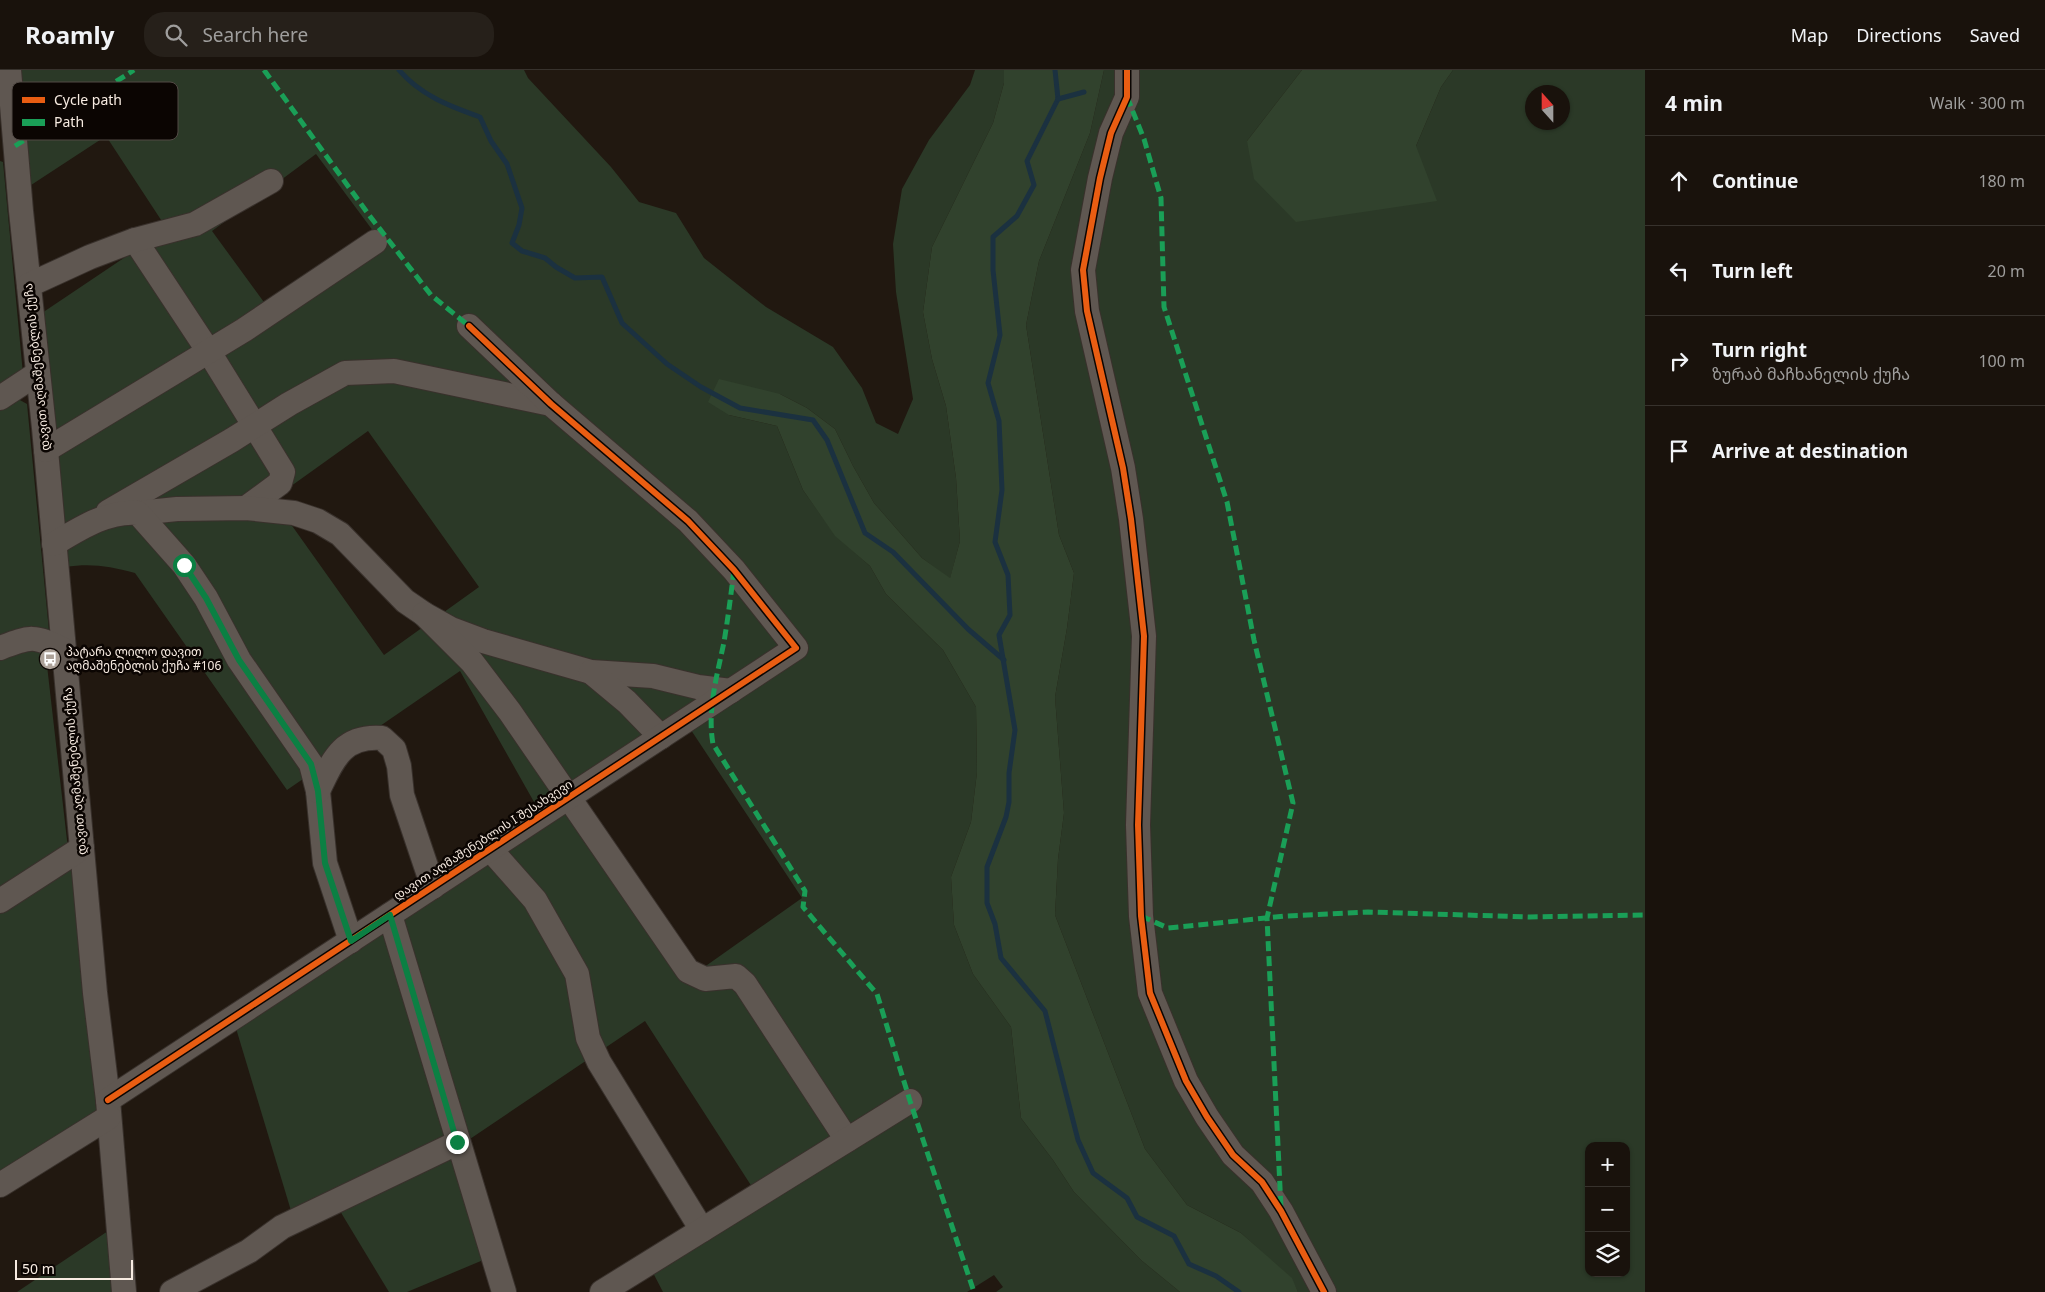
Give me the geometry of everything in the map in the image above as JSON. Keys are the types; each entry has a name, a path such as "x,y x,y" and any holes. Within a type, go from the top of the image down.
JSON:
{"street":[{"name":"დავით აღმაშენებლის ქუჩა","path":"9,70 7,143 29,285 46,450 124,1292"},
{"path":"1126,70 1127,97 1112,133 1100,178 1083,270 1087,311 1123,468 1131,519 1144,636 1138,825 1141,916 1150,993 1186,1080 1207,1118 1233,1155 1262,1182 1282,1211 1324,1292"},
{"path":"29,285 90,257 134,240 195,224 271,181"},
{"path":"134,240 208,352 283,472 280,483 246,508"},
{"path":"46,450 244,330 375,242"},
{"path":"470,326 551,404"},
{"path":"54,544 289,404 345,373 394,371 551,404"},
{"path":"0,398 38,373"},
{"name":"დავით აღმაშენებლის I შესახვევი","path":"0,1185 108,1108 351,941 796,648 734,570 688,521 551,404"},
{"path":"94,521 128,512 138,513 177,509 246,508 294,513 318,521 340,534 405,601 451,629 483,641 591,672 653,676 698,687 731,691"},
{"path":"138,513 184,565 206,598 239,660 311,764 318,791 325,863 351,941"},
{"path":"424,614 472,662 541,754 568,798 688,971 705,980 736,976 745,984 847,1140"},
{"path":"0,648 21,640 41,638 64,650"},
{"path":"591,672 626,702 661,737"},
{"path":"318,791 338,753 349,743 371,737 382,738 394,749 399,766 402,795 433,887"},
{"path":"0,901 82,848"},
{"path":"490,849 535,900 577,974 588,1038 599,1062 702,1230"},
{"path":"390,915 457,1142 504,1292"},
{"path":"602,1292 910,1101"},
{"path":"172,1292 249,1251 282,1227 457,1142"}],"green space":[{"path":"15,70 524,70 528,78 611,167 639,202 676,213 704,258 766,307 833,347 862,388 876,423 898,434 913,399 896,292 893,244 902,189 929,140 970,85 975,70 1004,70 1004,83 993,123 932,247 923,312 932,359 946,406 956,478 960,541 950,579 922,558 874,503 835,429 807,408 780,394 729,415 777,426 803,490 835,535 870,566 886,594 943,650 976,707 977,772 971,822 951,877 954,925 973,974 1011,1027 1021,1118 1053,1160 1074,1192 1141,1260 1180,1292 996,1292 1003,1287 994,1275 967,1292 663,1292 650,1267 754,1190 645,1021 464,1143 397,902 538,809 460,671 287,790 135,573 100,566 65,567 39,315 167,229 109,140 178,140 178,82 16,82","holes":["316,154 382,243 277,320 212,231","368,431 479,587 384,655 273,499","689,727 802,898 693,975 575,800"]},
{"path":"1004,70 1104,70 1090,133 1039,261 1026,325 1059,535 1074,573 1055,697 1064,813 1058,859 1055,915 1145,1149 1187,1205 1241,1233 1292,1278 1298,1292 1180,1292 1141,1260 1074,1192 1053,1160 1021,1118 1011,1027 973,974 954,925 951,877 971,822 977,772 976,707 943,650 886,594 870,566 835,536 803,490 777,426 729,415 708,402 719,379 780,394 807,408 835,429 874,503 922,558 950,578 960,541 956,478 946,406 932,359 923,312 932,247 993,123 1004,83"},
{"path":"1104,70 1302,70 1247,141 1416,146 1441,87 1453,70 1645,70 1645,1292 1298,1292 1291,1278 1241,1233 1187,1205 1145,1149 1055,915 1058,859 1064,813 1055,697 1074,573 1059,535 1026,325 1039,261 1090,133"},
{"path":"1302,70 1453,70 1441,87 1416,146 1437,201 1296,222 1254,179 1247,141"},
{"path":"21,140 100,140 25,189"},
{"path":"0,161 3,162 23,374 0,390"},
{"path":"18,399 27,404 49,631 0,638 0,407"},
{"path":"45,648 68,849 0,893 0,656"},
{"path":"74,858 97,1119 0,1179 0,906"},
{"path":"378,932 388,936 449,1134 292,1214 235,1025"},
{"path":"454,1152 488,1258 407,1292 389,1292 337,1206"},
{"path":"108,1231 114,1292 17,1292"}],"waterway":[{"path":"399,70 407,79 436,99 480,117 491,141 507,164 522,208 519,225 512,243 522,251 545,258 575,278 602,277 622,323 667,364 701,387 740,408 813,420 827,440 865,533 893,552 968,629 1004,660"},
{"path":"1055,70 1058,99 1027,161 1034,185 1017,216 993,237 993,270 1000,335 988,383 999,421 1002,490 995,542 1008,575 1010,615 999,635 1015,730 1009,773 1009,802 1006,817 987,867 987,903 995,924 1001,958 1045,1011 1078,1140 1093,1173 1127,1198 1137,1217 1174,1236 1189,1264 1216,1276 1239,1292"},
{"path":"1058,99 1084,92"}],"marked path":[{"path":"115,82 134,70"},
{"path":"264,70 369,215 431,295 469,326"},
{"path":"1127,97 1144,139 1161,198 1164,307 1227,502 1254,640 1293,803 1267,918 1281,1208"},
{"path":"15,146 24,140"},
{"path":"734,570 724,642 712,706 711,731 713,744 805,891 803,907 877,994 910,1101 974,1292"},
{"path":"1141,916 1168,928 1286,916 1368,912 1530,917 1645,915"}],"cycle path":[{"path":"1127,70 1127,97 1111,133 1100,178 1083,270 1087,311 1123,468 1131,519 1144,636 1138,825 1141,916 1150,993 1186,1081 1207,1117 1233,1155 1262,1182 1281,1211 1324,1292"},
{"path":"108,1100 796,648 734,570 688,521 551,404 469,326"}],"place":[{"name":"პატარა ლილო დავით აღმაშენებლის ქუჩა #106","path":"50,659"}],"route":[{"path":"184,565 206,598 239,660 311,764 318,791 325,863 351,941 390,915 457,1142"}]}
